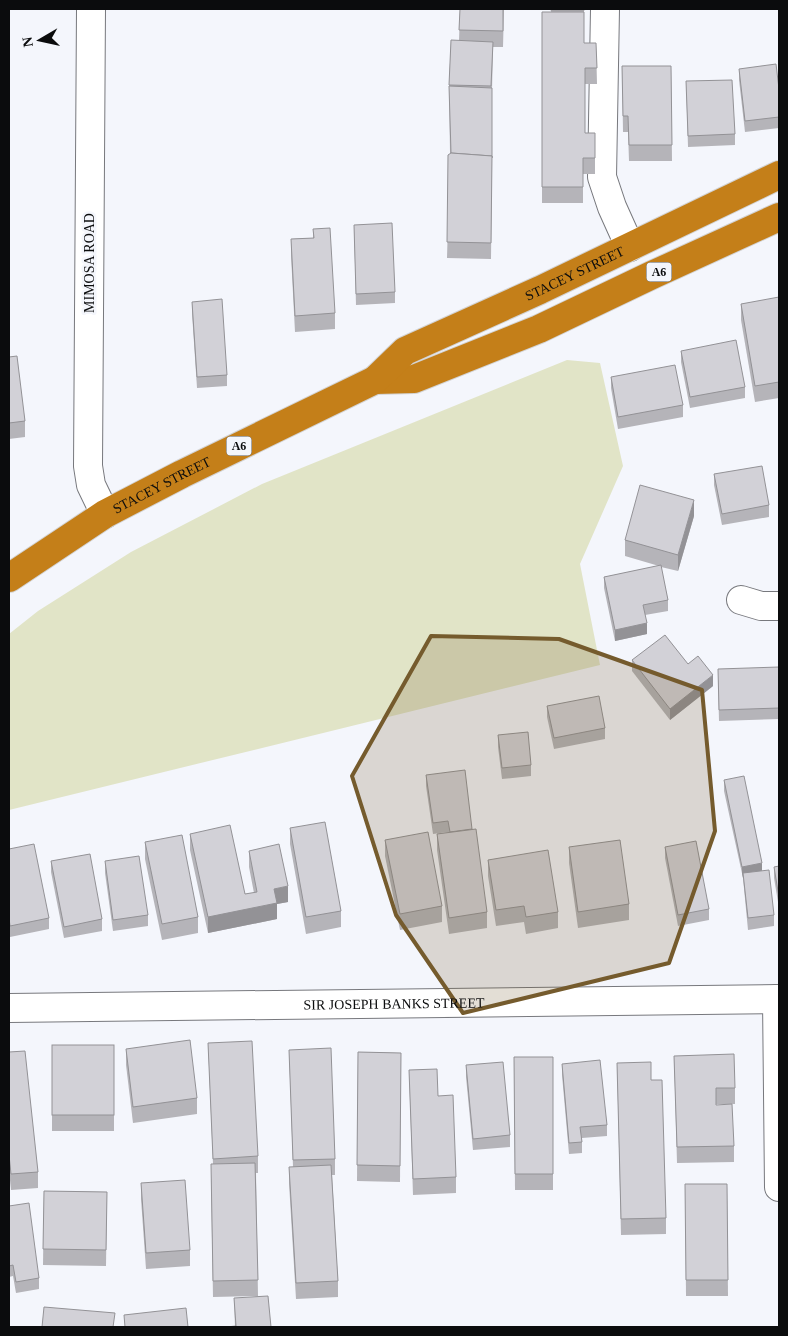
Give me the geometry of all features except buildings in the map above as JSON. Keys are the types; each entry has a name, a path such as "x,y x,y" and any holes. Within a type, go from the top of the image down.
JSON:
{"highway":[{"name":"STACEY STREET","path":"9,578 105,514 182,474 375,380 405,351 540,290 779,175"},
{"name":"STACEY STREET","path":"375,380 414,379 539,328 779,217"}],"street":[{"name":"MIMOSA ROAD","path":"91,9 88,466 91,485 105,514"},
{"path":"605,9 602,177 612,207 630,247"},
{"path":"741,600 761,606 779,606"},
{"path":"778,999 779,1187"},
{"name":"SIR JOSEPH BANKS STREET","path":"9,1008 778,999"}],"highlighted area":[{"path":"431,636 559,639 702,690 715,831 669,963 463,1013 396,915 352,776"}],"green space":[{"path":"567,360 600,363 623,466 580,564 600,665 9,810 9,634 38,611 131,552 262,484"}]}
